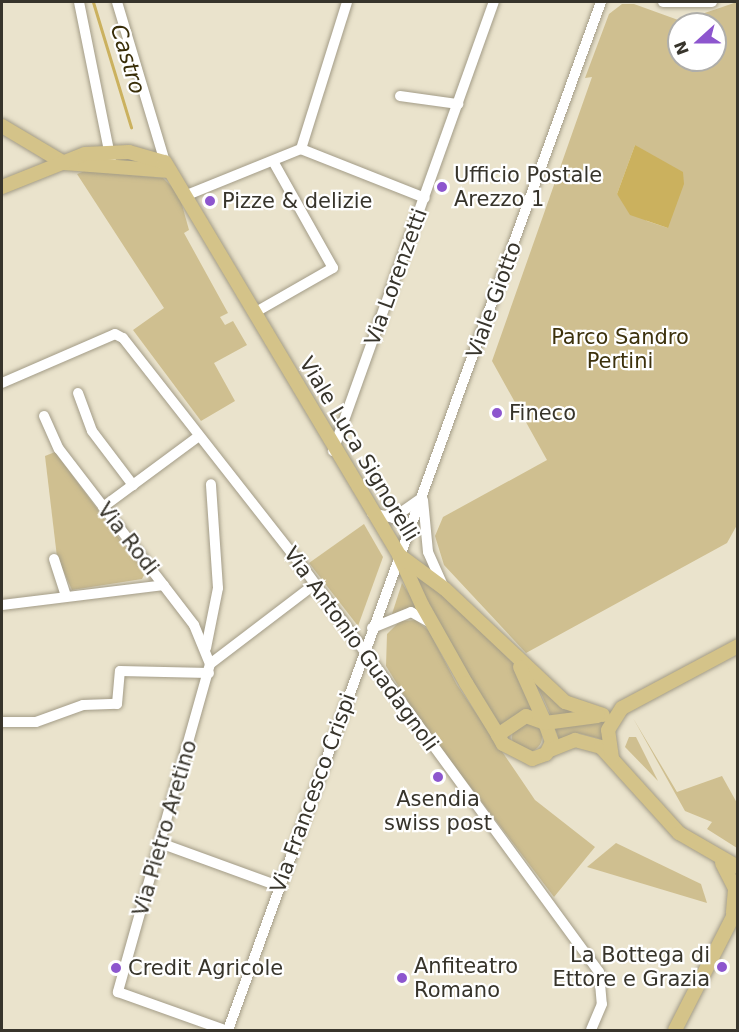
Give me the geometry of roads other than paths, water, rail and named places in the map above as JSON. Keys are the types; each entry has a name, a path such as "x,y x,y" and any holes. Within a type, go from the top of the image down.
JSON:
{"main road":[{"path":"2,126 64,164 167,167"},
{"path":"2,187 64,164 110,151 167,167"},
{"name":"Viale Luca Signorelli","path":"167,167 187,195 332,451 399,555 434,625 498,735 509,750 532,759 550,750"},
{"path":"399,555 445,588"},
{"name":"Viale Luca Signorelli","path":"445,588 517,660 573,707 603,715"},
{"path":"498,735 521,717 545,723 603,715 622,708 738,646"},
{"path":"517,660 551,735 550,750 569,741 590,741 612,758 679,833 722,863 738,867"},
{"path":"612,758 608,730 622,708"},
{"path":"675,1030 736,910 735,889 722,863"}],"street":[{"path":"79,2 112,167"},
{"path":"117,2 167,167"},
{"path":"187,195 274,163 301,149 347,2"},
{"name":"Via Lorenzetti","path":"332,451 494,2"},
{"name":"Viale Giotto","path":"399,555 423,497 601,2"},
{"path":"663,2 712,2"},
{"path":"400,96 458,104"},
{"path":"301,149 425,198"},
{"path":"254,313 333,267 274,163"},
{"name":"Via Antonio Guadagnoli","path":"2,382 115,334 199,436 315,584 599,972 602,1004 591,1030"},
{"path":"78,393 92,431 133,485"},
{"name":"Via Rodi","path":"44,416 59,448 164,585 206,648 209,668"},
{"path":"103,507 199,436"},
{"path":"206,648 218,588 211,484"},
{"path":"370,512 393,518 423,497"},
{"name":"Viale Luca Signorelli","path":"423,497 428,552 445,588"},
{"name":"Via Francesco Crispi","path":"226,1030 399,555"},
{"path":"54,560 66,596"},
{"path":"2,722 36,722 83,705 117,704 120,671 209,668 315,584"},
{"path":"2,605 164,585"},
{"path":"372,628 411,612 434,625"},
{"name":"Via Pietro Aretino","path":"209,668 118,992 226,1030"},
{"path":"160,843 278,886"}],"waterway":[{"name":"Castro","path":"93,2 131,127"}],"place":[{"name":"Ufficio Postale Arezzo 1","path":"442,187"},
{"name":"Pizze & delizie","path":"210,201"},
{"name":"Fineco","path":"497,413"},
{"name":"Asendia swiss post","path":"438,777"},
{"name":"La Bottega di Ettore e Grazia","path":"722,967"},
{"name":"Credit Agricole","path":"116,968"},
{"name":"Anfiteatro Romano","path":"402,978"}],"park label":[{"name":"Parco Sandro Pertini","path":"620,349"}]}
